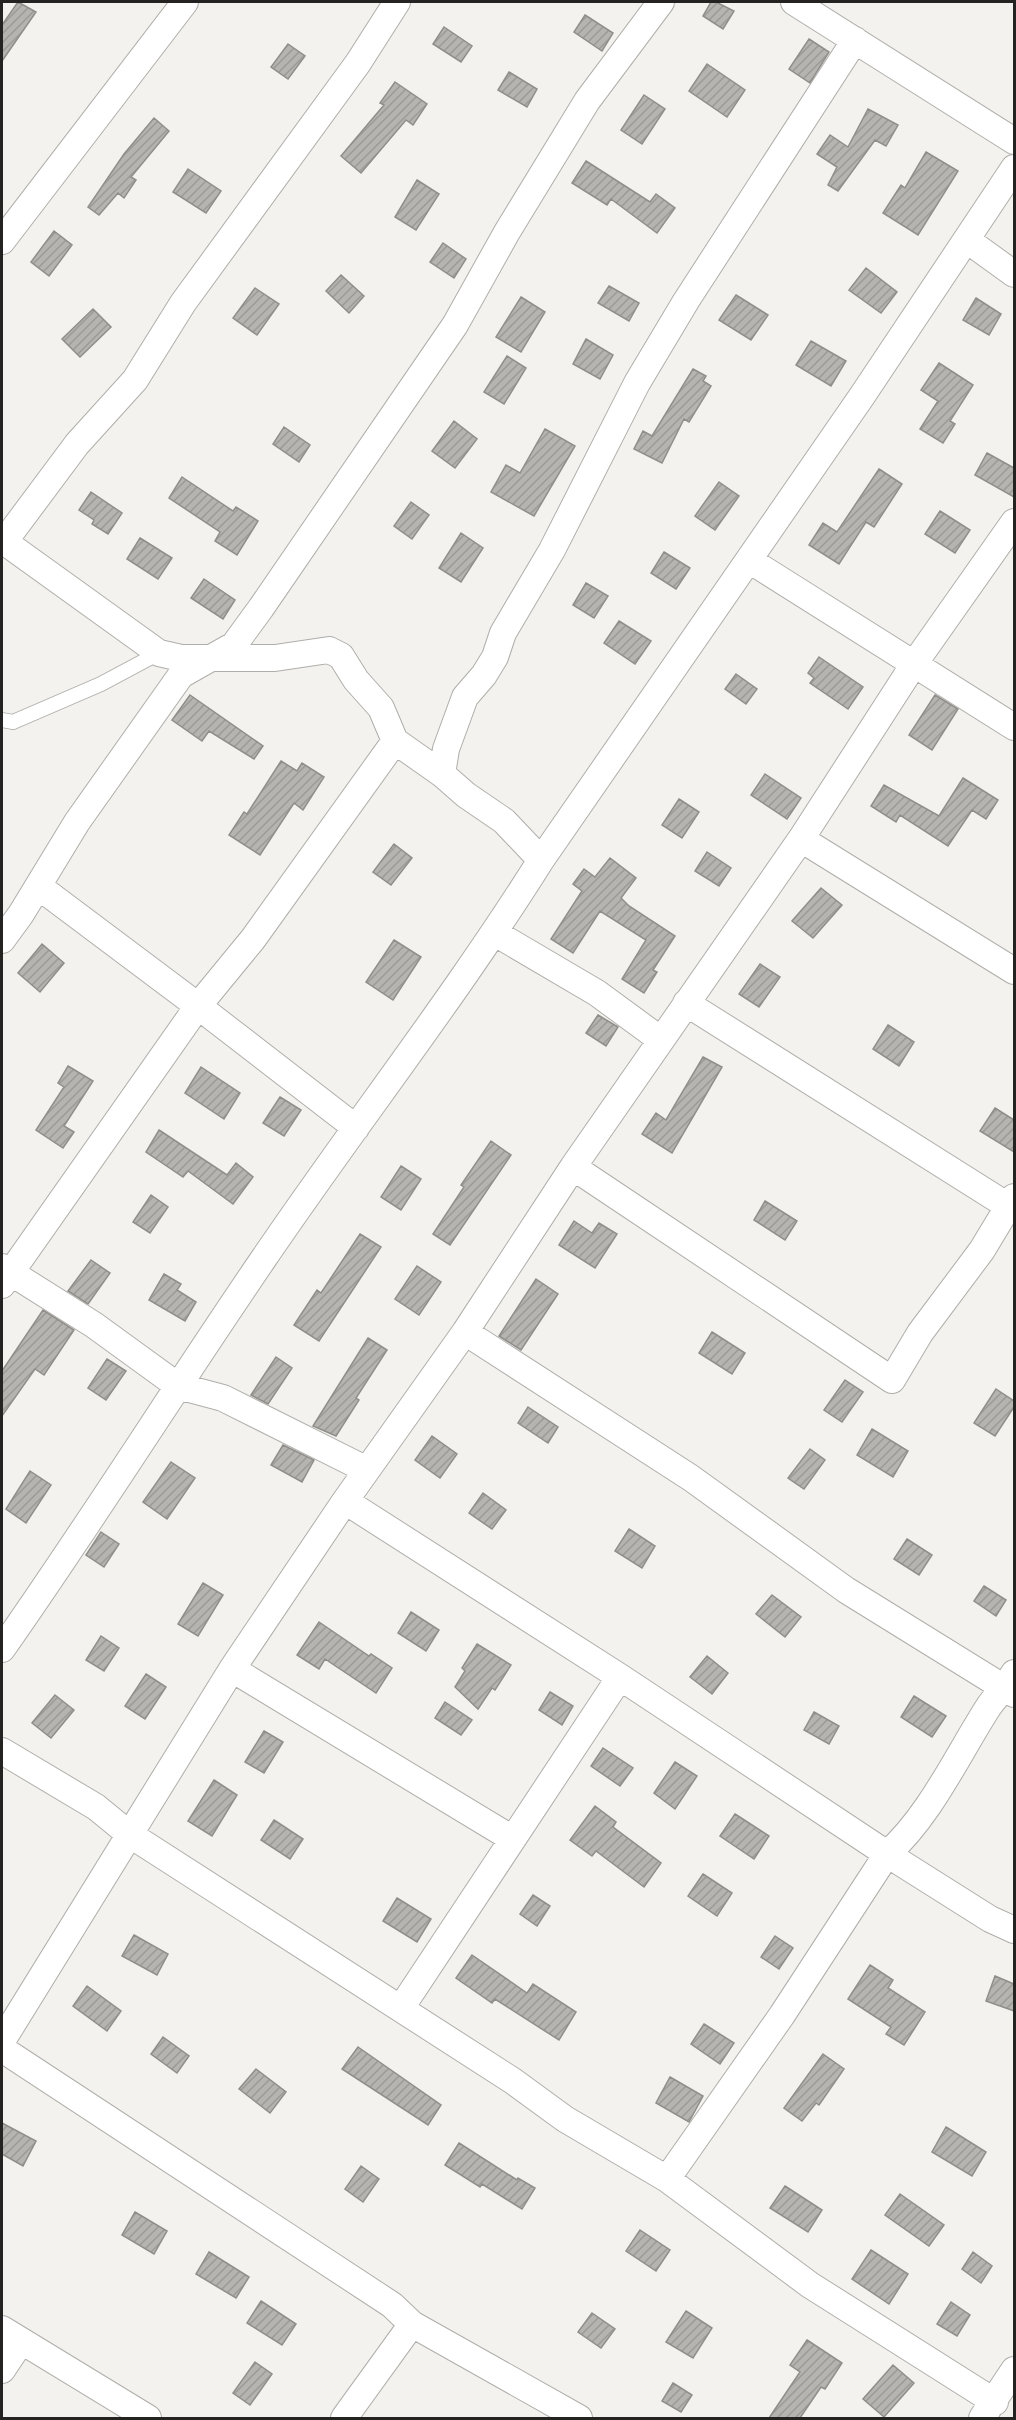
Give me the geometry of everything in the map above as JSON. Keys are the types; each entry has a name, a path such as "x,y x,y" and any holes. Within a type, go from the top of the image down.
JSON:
{"street":[{"path":"2,241 185,2"},
{"path":"397,2 358,63 183,303 135,380 77,444 3,541 159,653 181,658 275,658 329,650 341,656 356,680 381,708 395,741 417,759 442,774 465,795 504,820 541,860"},
{"path":"2,940 77,822 181,675 234,645 455,325 507,232 586,101 661,2"},
{"path":"794,2 1014,141"},
{"path":"442,774 446,749 465,697 484,675 495,657 503,633 552,550 637,383 686,301 855,40"},
{"path":"2,1649 265,1256 495,933 541,860 749,560 1014,168"},
{"path":"967,240 1014,274"},
{"path":"2,2041 232,1669 345,1501 465,1332 573,1167 801,839 914,664 1014,522"},
{"path":"749,560 1014,727"},
{"path":"367,1470 223,1398 178,1386 94,1325 5,1275 198,1006 253,939 395,741"},
{"path":"801,839 1014,971"},
{"path":"38,886 356,1128"},
{"path":"495,933 597,993 661,1040"},
{"path":"573,1167 892,1380 920,1333 982,1250 1011,1202 686,1004"},
{"path":"465,1332 691,1478 846,1590 1011,1685 991,1703 934,1795 901,1841 887,1854 782,2015 667,2179"},
{"path":"345,1501 620,1677 887,1854 990,1919 1014,1930"},
{"path":"232,1669 511,1838"},
{"path":"401,2008 511,1838 620,1677"},
{"path":"2,1751 96,1807 129,1834 513,2081 565,2120 667,2179 810,2285 988,2410 1014,2370"},
{"path":"2,2049 392,2305 412,2325 579,2418"},
{"path":"344,2418 412,2325"},
{"path":"2,2370 11,2336 148,2418"}],"lane":[{"path":"2,720 13,723 101,684 159,653"}],"building":[{"path":"18,2 36,12 2,61 2,25"},
{"path":"711,2 716,2 734,11 723,29 703,16"},
{"path":"585,15 613,33 602,51 574,32"},
{"path":"444,27 472,46 461,62 433,44"},
{"path":"809,39 829,52 810,83 789,69"},
{"path":"288,44 305,56 288,79 271,67"},
{"path":"707,64 745,90 727,117 689,91"},
{"path":"509,72 537,89 527,107 498,90"},
{"path":"395,82 427,104 413,125 406,120 361,173 341,156 384,105 380,103"},
{"path":"644,95 665,109 642,144 621,130"},
{"path":"868,109 898,125 886,146 875,140 838,191 828,185 837,167 817,154 830,135 848,147"},
{"path":"154,118 169,131 131,177 136,180 124,198 118,193 99,215 88,207 124,154"},
{"path":"926,152 958,171 918,235 883,213 901,185 905,188"},
{"path":"586,161 650,202 656,194 675,208 657,233 611,199 607,205 572,183"},
{"path":"188,169 221,191 206,213 173,192"},
{"path":"417,180 439,194 416,230 395,217"},
{"path":"54,231 72,245 49,276 31,262"},
{"path":"443,243 466,259 454,278 430,262"},
{"path":"866,268 897,292 881,313 849,290"},
{"path":"341,275 364,296 349,313 326,291"},
{"path":"609,286 639,303 629,321 598,303"},
{"path":"255,288 279,304 257,335 233,318"},
{"path":"736,295 768,315 751,340 719,320"},
{"path":"521,297 545,312 521,352 496,337"},
{"path":"976,298 1001,314 989,335 963,320"},
{"path":"93,309 111,327 80,357 62,339"},
{"path":"586,339 613,355 600,379 573,364"},
{"path":"811,341 846,361 831,386 796,365"},
{"path":"507,356 526,368 504,404 484,392"},
{"path":"939,363 973,385 950,421 955,424 943,443 920,429 938,401 921,390"},
{"path":"693,369 706,376 703,381 711,386 689,422 684,419 662,463 634,449 643,431 652,436"},
{"path":"454,421 477,439 455,468 432,451"},
{"path":"284,427 310,445 299,462 273,444"},
{"path":"545,429 575,446 534,516 491,492 506,465 520,473"},
{"path":"987,453 1014,468 1014,497 975,475"},
{"path":"879,469 902,484 874,527 866,522 839,564 809,545 823,523 837,532"},
{"path":"182,477 233,511 236,507 258,521 237,555 215,541 220,532 169,498"},
{"path":"719,482 739,496 715,530 695,516"},
{"path":"91,492 122,513 108,534 92,524 94,520 79,510"},
{"path":"411,502 429,515 412,539 394,526"},
{"path":"940,511 970,530 955,553 925,534"},
{"path":"461,533 483,548 461,582 439,568"},
{"path":"140,538 172,558 158,579 127,559"},
{"path":"664,552 690,568 676,589 651,573"},
{"path":"204,579 235,600 223,619 191,598"},
{"path":"586,583 608,596 594,618 573,605"},
{"path":"619,621 651,641 635,664 604,643"},
{"path":"819,657 863,687 848,709 810,683 814,678 808,673"},
{"path":"736,674 757,689 746,704 725,689"},
{"path":"190,695 263,746 254,759 209,731 202,741 172,720"},
{"path":"935,695 958,709 932,750 909,735"},
{"path":"281,761 297,771 302,763 324,777 303,810 294,803 260,855 229,835 244,812 247,814"},
{"path":"765,774 801,798 787,819 751,795"},
{"path":"963,778 998,800 986,819 972,810 948,846 900,815 896,822 871,806 884,785 939,816"},
{"path":"679,799 699,812 682,838 662,825"},
{"path":"394,844 412,858 391,885 373,872"},
{"path":"707,852 731,868 719,886 695,871"},
{"path":"610,858 636,878 621,898 629,906 675,936 653,970 657,972 644,993 622,979 646,940 600,911 573,953 551,939 582,891 573,884 584,869 595,877"},
{"path":"821,888 842,905 813,938 792,921"},
{"path":"394,940 421,957 393,1000 366,982"},
{"path":"42,944 64,963 40,992 18,973"},
{"path":"760,964 780,977 759,1007 739,994"},
{"path":"598,1015 618,1027 606,1046 586,1033"},
{"path":"888,1025 914,1042 899,1066 873,1049"},
{"path":"703,1057 722,1067 672,1153 642,1134 656,1113 666,1120"},
{"path":"68,1066 93,1081 64,1126 74,1132 63,1148 36,1130 64,1087 58,1083"},
{"path":"201,1067 240,1093 224,1119 185,1093"},
{"path":"280,1097 301,1110 284,1136 263,1123"},
{"path":"995,1108 1014,1120 1014,1152 980,1131"},
{"path":"159,1130 227,1175 236,1163 253,1177 233,1204 188,1171 183,1177 146,1152"},
{"path":"491,1141 511,1155 450,1245 433,1234 464,1187 461,1185"},
{"path":"401,1166 421,1179 401,1210 381,1197"},
{"path":"151,1195 168,1207 150,1233 133,1222"},
{"path":"765,1201 797,1221 785,1240 754,1220"},
{"path":"574,1221 592,1233 599,1223 617,1234 595,1268 559,1245"},
{"path":"360,1234 381,1247 319,1341 294,1325 317,1290 321,1293"},
{"path":"91,1260 110,1273 88,1304 68,1291"},
{"path":"417,1266 441,1282 419,1315 395,1299"},
{"path":"164,1274 181,1284 177,1290 196,1302 185,1321 149,1300"},
{"path":"536,1279 558,1294 521,1350 499,1336"},
{"path":"43,1310 74,1330 44,1375 35,1369 2,1416 2,1371"},
{"path":"712,1332 745,1353 732,1374 699,1353"},
{"path":"368,1338 387,1350 356,1398 359,1400 336,1436 313,1426"},
{"path":"276,1357 292,1368 268,1404 251,1395"},
{"path":"107,1359 126,1371 106,1400 88,1388"},
{"path":"845,1380 863,1392 842,1422 824,1410"},
{"path":"996,1389 1014,1401 1014,1407 995,1436 974,1423"},
{"path":"528,1407 558,1427 548,1443 518,1423"},
{"path":"872,1429 908,1451 893,1477 857,1455"},
{"path":"432,1436 457,1454 440,1478 415,1460"},
{"path":"283,1445 314,1460 302,1482 271,1465"},
{"path":"810,1449 825,1460 804,1489 788,1478"},
{"path":"171,1462 195,1478 167,1519 143,1502"},
{"path":"30,1471 51,1485 26,1523 6,1509"},
{"path":"483,1493 506,1510 492,1529 469,1513"},
{"path":"629,1529 655,1546 642,1568 615,1551"},
{"path":"101,1532 119,1544 104,1567 86,1555"},
{"path":"907,1539 932,1555 919,1575 894,1559"},
{"path":"203,1583 223,1595 198,1636 178,1624"},
{"path":"984,1586 1006,1600 996,1616 974,1601"},
{"path":"772,1595 801,1617 785,1637 756,1614"},
{"path":"411,1612 439,1630 426,1651 398,1633"},
{"path":"319,1622 369,1656 371,1654 392,1668 376,1693 325,1659 319,1669 297,1655"},
{"path":"101,1636 119,1648 104,1671 86,1660"},
{"path":"477,1644 511,1665 495,1690 492,1688 478,1709 455,1687 465,1671 462,1668"},
{"path":"707,1656 728,1673 712,1694 690,1677"},
{"path":"146,1674 166,1687 145,1719 125,1706"},
{"path":"550,1692 573,1706 562,1725 539,1710"},
{"path":"55,1695 74,1710 51,1738 32,1723"},
{"path":"914,1696 946,1716 932,1737 901,1717"},
{"path":"445,1702 472,1720 461,1735 435,1718"},
{"path":"814,1712 839,1726 829,1744 804,1730"},
{"path":"264,1731 283,1742 264,1773 245,1762"},
{"path":"603,1748 633,1768 620,1786 591,1766"},
{"path":"675,1762 697,1776 675,1809 654,1793"},
{"path":"214,1780 237,1795 212,1836 188,1821"},
{"path":"595,1806 616,1822 613,1827 661,1863 644,1887 596,1851 592,1856 570,1840"},
{"path":"735,1814 769,1836 754,1859 720,1836"},
{"path":"274,1820 303,1839 290,1859 261,1840"},
{"path":"703,1874 732,1893 717,1916 688,1896"},
{"path":"533,1895 550,1906 537,1926 520,1914"},
{"path":"397,1898 431,1919 417,1942 383,1921"},
{"path":"134,1935 168,1954 157,1975 122,1956"},
{"path":"775,1936 793,1948 779,1969 761,1957"},
{"path":"472,1955 527,1993 533,1984 576,2012 559,2040 495,1999 492,2003 456,1978"},
{"path":"870,1965 893,1980 888,1988 925,2012 904,2045 886,2034 891,2027 848,1999"},
{"path":"995,1976 1014,1984 1014,2011 986,2001"},
{"path":"87,1986 121,2011 107,2031 73,2006"},
{"path":"704,2024 734,2043 720,2064 691,2044"},
{"path":"163,2037 189,2056 177,2073 151,2054"},
{"path":"358,2047 441,2105 428,2125 342,2069"},
{"path":"823,2054 844,2069 819,2105 816,2103 802,2121 784,2108"},
{"path":"256,2069 286,2092 270,2113 239,2089"},
{"path":"670,2077 703,2096 689,2122 656,2103"},
{"path":"2,2123 36,2141 23,2166 2,2154"},
{"path":"946,2127 986,2152 972,2176 932,2152"},
{"path":"459,2143 517,2180 518,2178 535,2188 522,2209 482,2184 480,2187 445,2165"},
{"path":"361,2166 379,2179 363,2202 345,2189"},
{"path":"785,2186 822,2210 808,2232 770,2208"},
{"path":"900,2194 944,2225 929,2246 885,2215"},
{"path":"135,2212 167,2231 154,2254 122,2235"},
{"path":"640,2230 670,2250 656,2271 626,2251"},
{"path":"871,2250 908,2274 889,2304 852,2279"},
{"path":"209,2252 249,2277 236,2298 196,2274"},
{"path":"973,2252 992,2266 981,2283 962,2269"},
{"path":"261,2301 296,2324 282,2345 247,2323"},
{"path":"951,2302 970,2315 957,2336 937,2324"},
{"path":"686,2311 712,2328 693,2358 666,2342"},
{"path":"592,2313 615,2329 601,2348 578,2332"},
{"path":"807,2340 842,2363 825,2389 821,2387 800,2418 769,2418 800,2372 790,2365"},
{"path":"255,2362 272,2374 250,2405 233,2393"},
{"path":"893,2365 914,2383 884,2417 863,2399"},
{"path":"673,2383 692,2395 681,2412 662,2401"}]}
